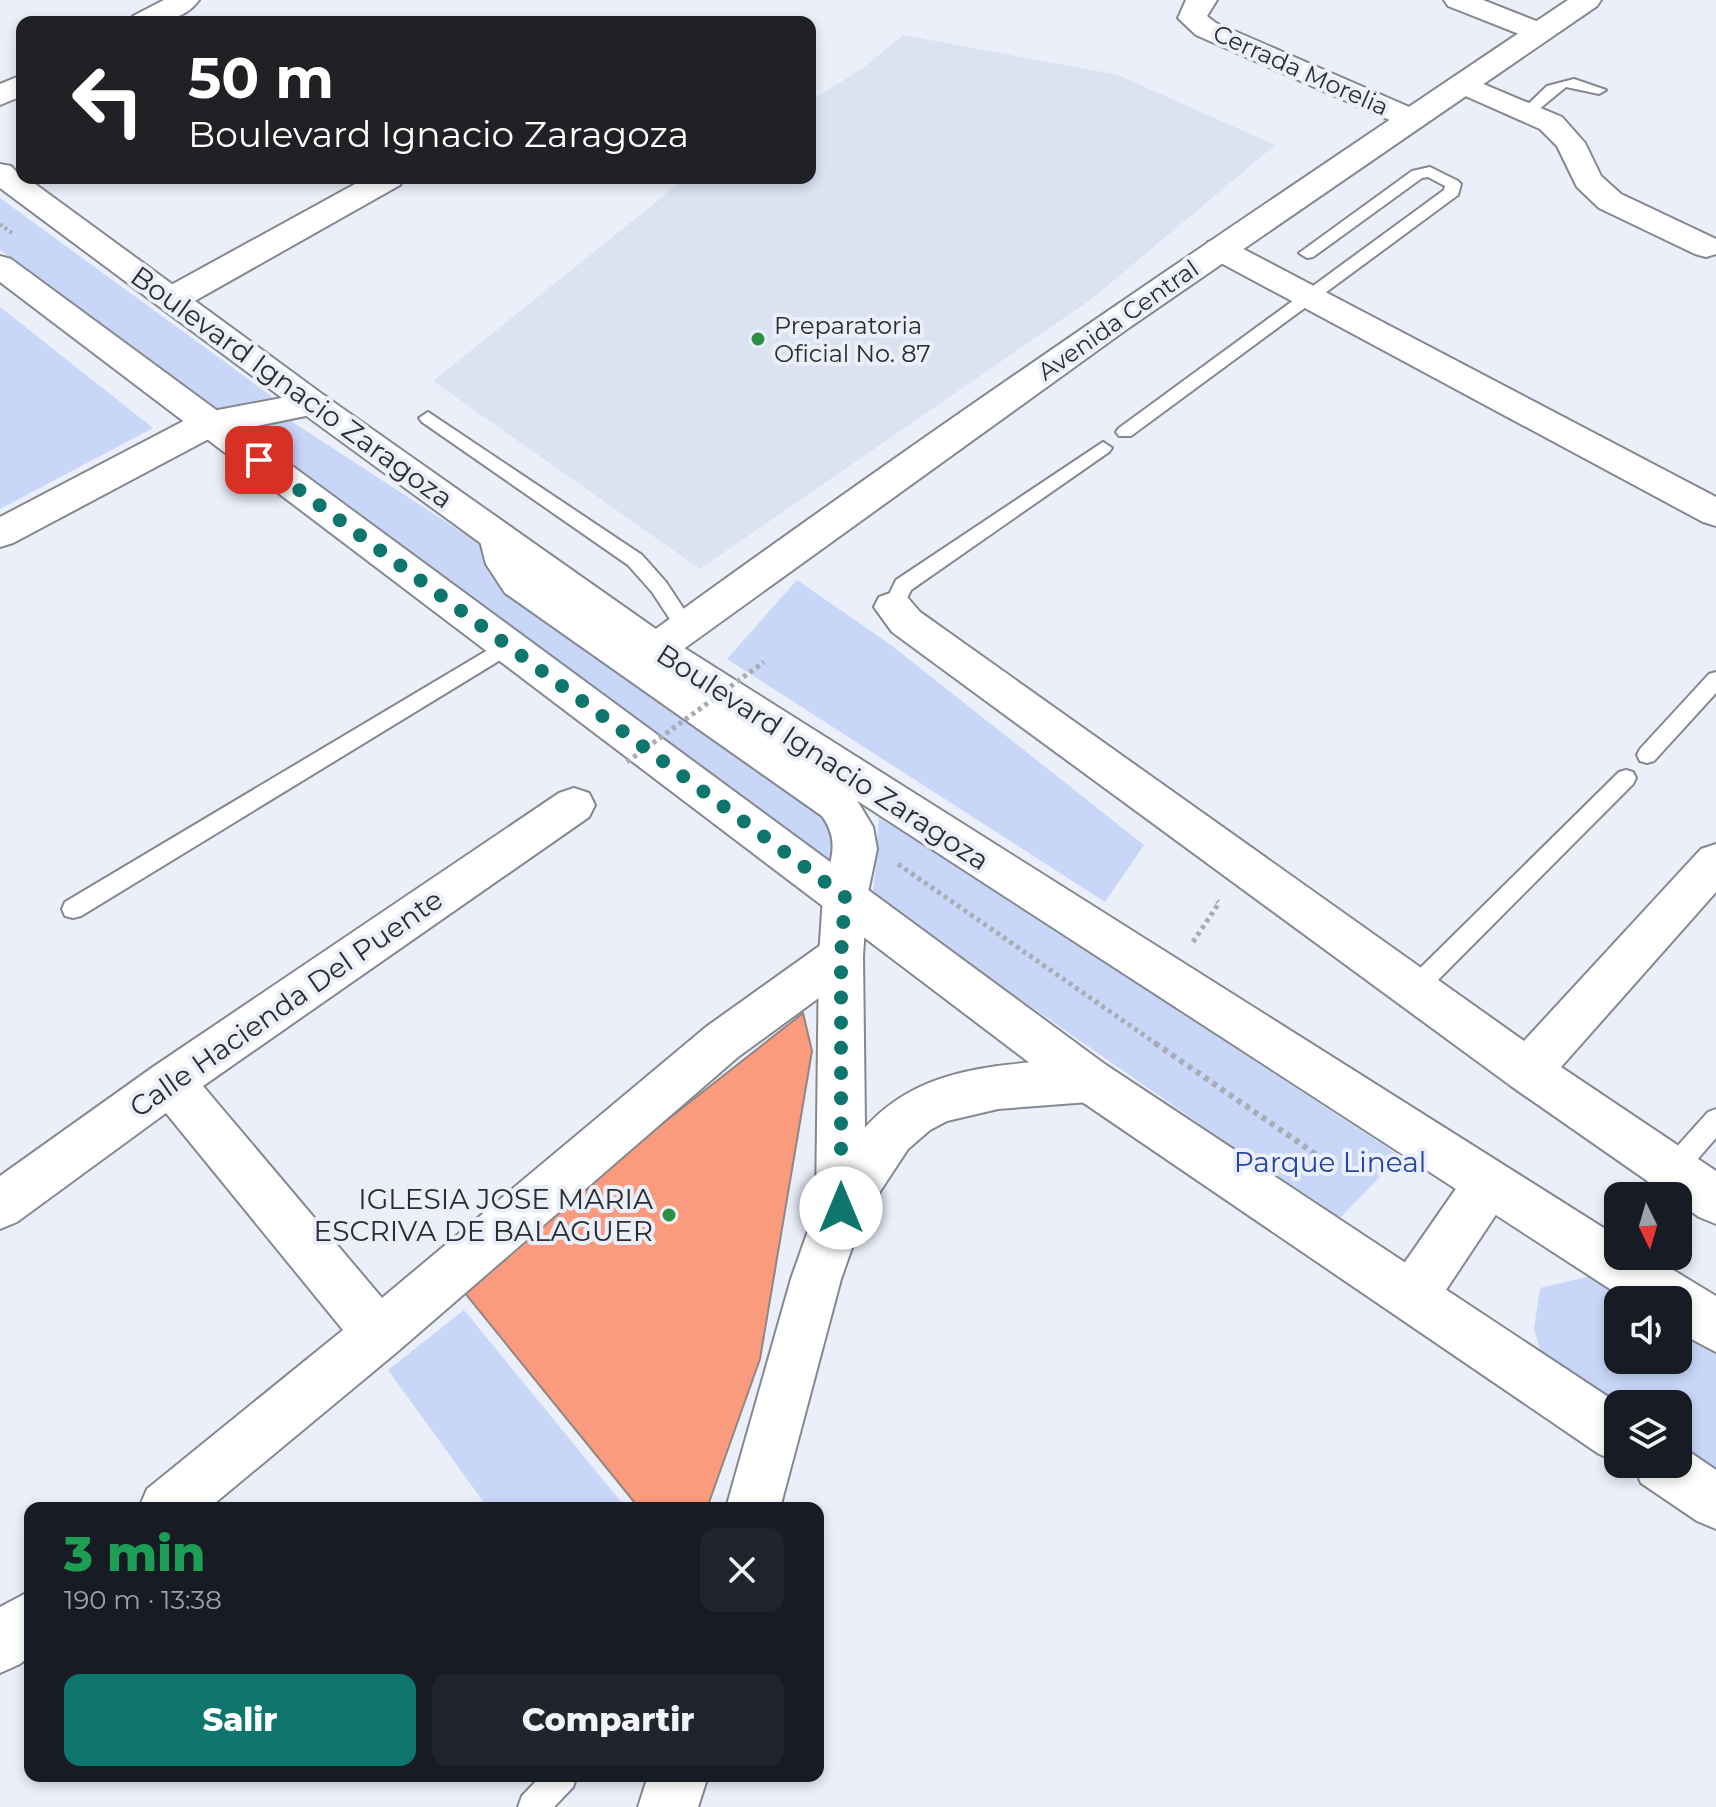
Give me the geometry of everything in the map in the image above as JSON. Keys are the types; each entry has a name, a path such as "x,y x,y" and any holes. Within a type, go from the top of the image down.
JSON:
{"main road":[{"path":"154,16 185,0"},
{"path":"1458,0 1539,32"},
{"name":"Avenida Central","path":"671,639 1219,249 1587,0"},
{"name":"Cerrada Morelia","path":"1198,9 1206,29 1412,119"},
{"path":"1462,84 1551,123 1570,143 1588,180 1610,201 1706,247"},
{"name":"Boulevard Ignacio Zaragoza","path":"0,173 498,537 671,639 1168,980 1652,1286"},
{"path":"172,299 378,184"},
{"path":"1219,249 1716,513"},
{"path":"0,266 1089,1080 1604,1426"},
{"path":"0,533 209,423 313,404"},
{"path":"498,537 505,564 519,583 837,804 847,814 856,835 857,849 845,897 841,956 841,1208"},
{"path":"893,607 906,622 1414,989 1716,1200"},
{"name":"Calle Hacienda Del Puente","path":"0,1205 170,1082 574,805"},
{"path":"1528,1071 1716,862"},
{"path":"173,1502 379,1334 722,1042 841,956"},
{"path":"755,1502 816,1279 841,1208 886,1140 913,1114 952,1098 1011,1086 1089,1080"},
{"path":"170,1082 379,1334"},
{"path":"1412,1296 1488,1184"},
{"name":"Boulevard Ignacio Zaragoza","path":"1692,1311 1716,1326"},
{"path":"1681,1478 1716,1502"},
{"path":"0,1644 24,1624"},
{"path":"668,1807 676,1782"}],"lane":[{"path":"1527,112 1559,83 1567,81 1599,90"},
{"path":"1125,432 1452,192 1453,184 1430,172 1417,174 1307,253"},
{"path":"428,418 635,560 659,587 671,639"},
{"path":"893,607 903,585 1103,448"},
{"path":"73,909 508,646"},
{"path":"1647,755 1716,680"},
{"path":"1414,989 1626,778"},
{"path":"1673,1169 1716,1120"},
{"path":"533,1807 556,1782"}],"path":[{"path":"627,762 764,662"},
{"path":"891,859 1327,1162"},
{"path":"1168,980 1219,903 1206,893"}],"shaded area":[{"name":"Preparatoria Oficial No. 87","path":"903,35 1118,75 1275,145 1093,298 700,569 433,381 679,184 816,184 816,97 863,68"}],"green space":[{"path":"0,198 274,398 213,416 0,250"},
{"path":"0,307 153,428 0,509"},
{"path":"291,421 483,546 816,805 840,842 828,875 235,430"},
{"path":"797,580 891,645 1144,845 1105,902 727,659"},
{"name":"Parque Lineal","path":"879,815 1400,1156 1338,1220 873,897"},
{"path":"1591,1276 1610,1286 1604,1286 1604,1374 1692,1374 1692,1335 1716,1350 1716,1477 1692,1462 1692,1390 1604,1390 1604,1398 1547,1372 1534,1329 1540,1288"},
{"path":"464,1310 621,1502 484,1502 388,1370"}],"building":[{"name":"IGLESIA JOSE MARIA ESCRIVA DE BALAGUER","path":"803,1013 812,1051 760,1359 709,1502 634,1502 464,1292 644,1138"}],"place":[{"name":"Preparatoria Oficial No. 87","path":"758,339"},
{"name":"IGLESIA JOSE MARIA ESCRIVA DE BALAGUER","path":"669,1215"}],"route":[{"path":"259,460 845,897 841,956 841,1208"}]}
